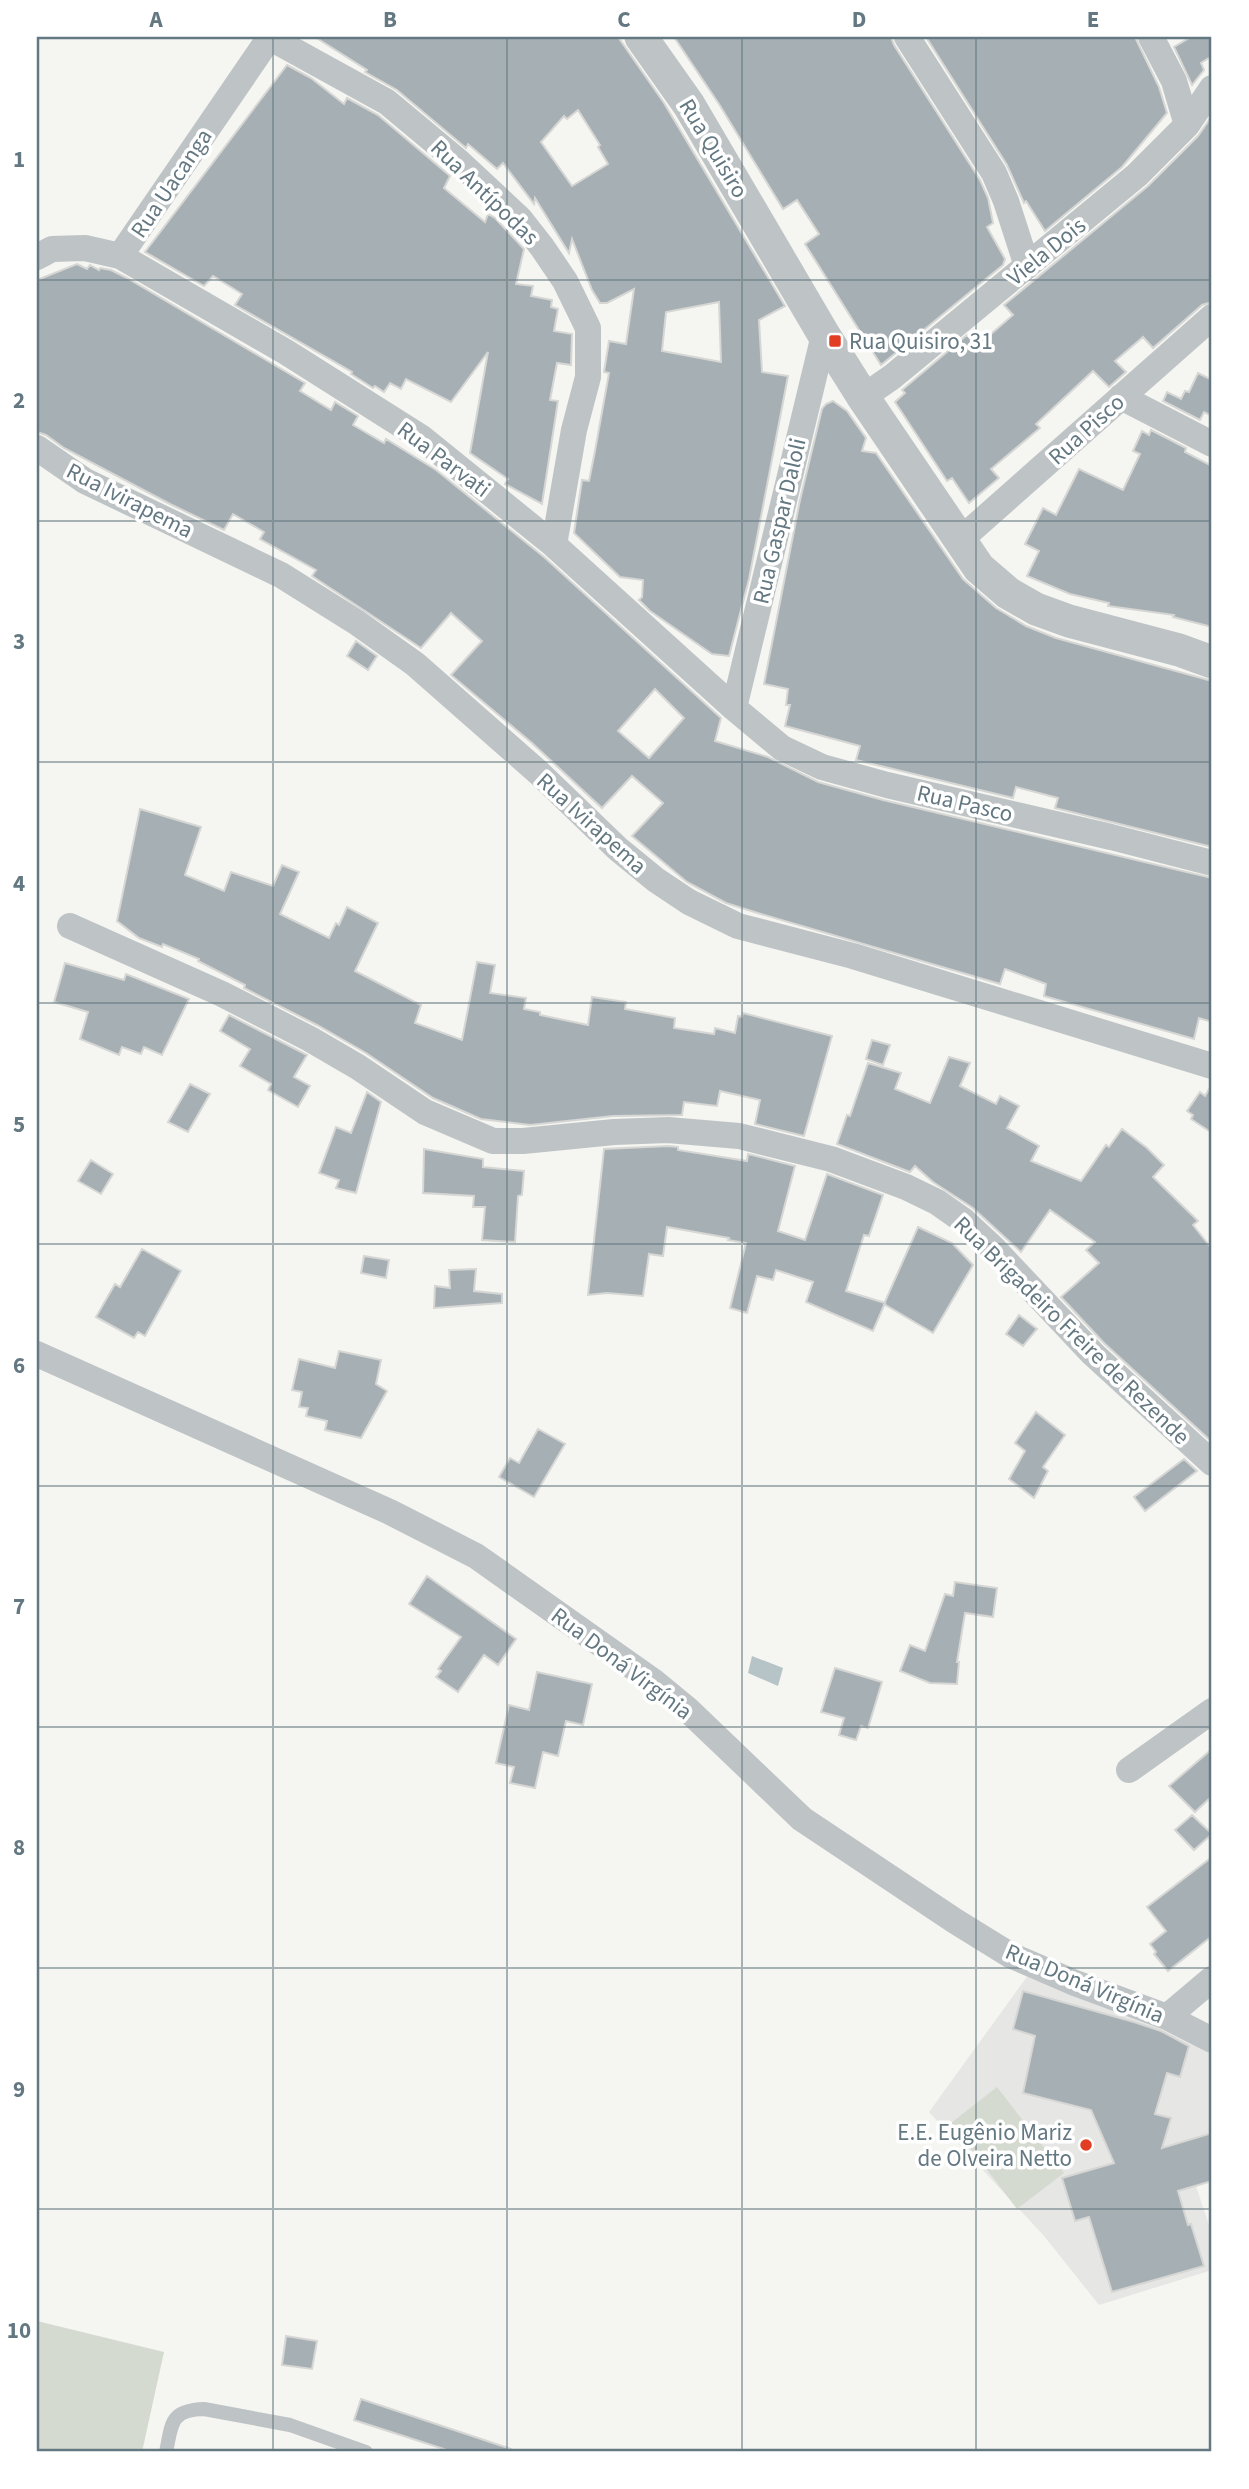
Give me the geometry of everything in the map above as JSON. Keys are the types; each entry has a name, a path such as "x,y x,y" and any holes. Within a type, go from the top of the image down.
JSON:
{"street":[{"name":"Rua Uacanga","path":"37,257 52,249 85,248 120,256 270,37"},
{"name":"Rua Antípodas","path":"270,37 387,102 460,162 520,219 565,281 588,328 588,377 574,430 554,545"},
{"name":"Rua Quisiro","path":"640,37 689,105 863,397 979,568 1008,593 1036,609 1212,662"},
{"path":"907,37 994,173 1027,266"},
{"path":"1151,37 1174,81 1187,125"},
{"name":"Viela Dois","path":"863,397 892,377 1137,176 1187,125 1212,88"},
{"name":"Rua Parvati","path":"120,256 286,352 422,438 554,545 734,708"},
{"name":"Rua Pisco","path":"960,541 1212,317"},
{"name":"Rua Gaspar Daloli","path":"734,708 824,335"},
{"path":"1121,397 1212,444"},
{"name":"Rua Ivirapema","path":"37,448 85,481 281,575 356,622 415,664 539,773 618,849 656,880 689,902 738,926 853,956 1212,1066"},
{"name":"Rua Pasco","path":"734,708 782,748 822,767 1212,863"},
{"name":"Rua Brigadeiro Freire de Rezende","path":"70,926 222,994 322,1046 425,1112 493,1141 668,1130 739,1136 831,1159 906,1187 937,1202 964,1221 1093,1354 1212,1463"},
{"name":"Rua Doná Virgínia","path":"37,1354 390,1511 476,1556 653,1681 687,1709 802,1819 954,1921 1010,1955 1075,1983 1167,2017 1212,2040"},
{"path":"1129,1770 1212,1712"},
{"path":"1167,2017 1212,1979"}],"lane":[{"path":"166,2452 172,2421 180,2413 191,2409 290,2424 361,2451"}],"shaded area":[{"path":"752,1656 783,1668 778,1686 748,1673"},
{"name":"E.E. Eugênio Mariz de Olveira Netto","path":"1034,1967 1212,2043 1212,2178 1195,2183 1212,2234 1212,2270 1099,2305 1044,2236 929,2112"},
{"path":"997,2087 1064,2173 1017,2209 951,2123"},
{"path":"37,2321 164,2352 142,2452 37,2452"}],"building":[{"path":"315,37 618,37 664,103 785,306 759,320 762,372 788,376 749,579 729,656 712,654 650,611 639,600 642,597 643,580 620,577 574,533 582,480 589,481 595,451 609,373 604,372 609,341 626,344 634,289 607,303 600,303 592,290 572,239 569,253 535,198 534,204 503,163 497,169 468,144 466,148 397,90 365,72 367,70","holes":["578,110 600,145 598,147 608,164 572,186 541,142 564,116 567,119","719,302 721,362 662,351 666,312"]},
{"path":"674,37 891,37 980,180 988,198 993,223 987,227 1005,259 1003,265 881,365 805,244 819,234 797,200 783,209 719,104"},
{"path":"926,37 1135,37 1159,87 1167,113 1122,167 1045,231 1026,201 1024,203 1007,165"},
{"path":"1191,37 1212,37 1212,56 1201,63 1204,70 1192,85 1174,47"},
{"path":"287,65 311,78 344,104 347,98 378,115 450,176 444,188 485,222 488,214 495,218 524,249 516,284 533,286 531,296 552,300 551,307 558,309 554,331 572,334 571,365 557,363 550,400 558,401 542,504 505,484 508,479 470,453 488,352 451,402 406,379 401,389 390,383 384,392 235,305 242,294 213,276 204,286 145,252"},
{"path":"1212,116 1212,302 1202,305 1153,348 1143,337 1115,361 1126,372 1109,387 1093,371 1036,424 1040,428 991,469 999,478 969,503 952,478 947,481 895,402 905,393 902,390 967,335 977,346 1013,315 1004,305 1148,186 1198,136"},
{"path":"77,264 87,269 90,265 99,270 111,270 305,383 300,391 331,410 335,402 358,416 353,425 384,443 386,439 436,470 544,557 721,718 715,741 768,757 818,782 883,800 1212,878 1212,1022 1199,1018 1194,1039 1044,996 1046,984 1005,969 1000,984 726,903 687,882 632,836 663,803 632,776 602,808 532,743 451,675 482,641 451,613 421,648 312,576 316,570 260,539 264,532 233,514 224,530 37,432 37,280","holes":["655,689 684,718 649,758 618,731"]},
{"path":"1198,373 1212,380 1212,416 1204,412 1200,420 1163,401 1167,392 1181,399 1185,391 1189,392"},
{"path":"833,401 847,411 866,438 862,451 876,453 963,579 996,608 1026,626 1056,638 1212,681 1212,847 1055,808 1058,798 1016,787 1013,798 856,760 860,746 785,726 790,705 786,705 788,689 764,684 800,500 822,409"},
{"path":"1151,430 1186,448 1185,452 1212,466 1212,627 1173,617 1174,615 1108,606 1109,603 1070,594 1027,576 1039,551 1025,544 1043,508 1056,515 1079,469 1123,490 1140,454 1133,451 1142,431 1149,435"},
{"path":"356,641 377,656 368,670 347,656"},
{"path":"140,809 201,827 185,875 224,891 231,872 273,886 282,865 299,872 280,914 329,938 336,923 339,925 347,907 378,923 355,971 421,1005 415,1023 462,1040 477,962 495,965 490,993 526,998 524,1009 540,1012 540,1015 588,1025 592,997 626,1002 625,1009 675,1018 674,1028 714,1034 715,1028 735,1033 738,1016 742,1017 743,1013 832,1036 804,1136 755,1124 760,1100 720,1091 717,1106 684,1102 682,1115 613,1116 530,1125 481,1119 433,1098 366,1053 317,1025 244,988 245,985 198,961 199,959 163,944 162,947 139,938 117,921"},
{"path":"65,963 124,980 126,974 189,999 162,1055 144,1047 141,1054 122,1047 119,1055 80,1039 88,1012 54,1002"},
{"path":"229,1015 307,1055 294,1077 310,1086 298,1107 268,1090 271,1084 240,1066 250,1049 220,1031"},
{"path":"872,1040 890,1045 883,1065 866,1059"},
{"path":"949,1057 970,1063 960,1086 996,1104 1000,1096 1019,1106 1007,1128 1039,1146 1031,1161 1081,1181 1106,1145 1109,1147 1122,1129 1164,1165 1153,1177 1198,1221 1193,1225 1212,1249 1212,1442 1104,1343 1061,1297 1099,1263 1086,1250 1095,1242 1050,1210 1021,1252 973,1208 933,1182 915,1166 910,1172 837,1144 847,1115 850,1116 868,1063 901,1073 895,1089 930,1103"},
{"path":"190,1084 210,1094 188,1132 168,1122"},
{"path":"1212,1084 1212,1133 1191,1119 1193,1115 1187,1111 1200,1092 1205,1096"},
{"path":"367,1092 381,1102 356,1193 336,1188 339,1180 319,1173 336,1127 351,1133"},
{"path":"668,1146 747,1161 748,1154 795,1166 778,1231 805,1240 827,1174 883,1195 869,1236 864,1235 846,1291 885,1303 873,1331 806,1302 813,1282 776,1270 773,1280 757,1276 747,1313 730,1308 746,1243 667,1227 663,1256 649,1254 643,1296 607,1293 588,1295 604,1149"},
{"path":"424,1149 483,1159 483,1167 524,1171 522,1195 518,1196 515,1242 482,1240 485,1207 473,1207 474,1196 423,1193"},
{"path":"91,1160 113,1174 101,1194 78,1181"},
{"path":"918,1227 952,1243 973,1265 933,1333 884,1304"},
{"path":"142,1249 181,1271 145,1336 138,1332 134,1338 96,1317 115,1284 120,1287"},
{"path":"364,1256 389,1260 386,1278 361,1273"},
{"path":"476,1269 474,1291 502,1294 502,1303 434,1308 435,1286 450,1288 449,1270"},
{"path":"1019,1315 1037,1329 1023,1346 1006,1334"},
{"path":"339,1351 381,1360 376,1384 387,1391 361,1438 325,1430 327,1421 306,1416 308,1408 299,1407 302,1392 292,1390 299,1359 335,1368"},
{"path":"1036,1412 1065,1435 1043,1467 1048,1471 1034,1498 1009,1479 1025,1451 1015,1443"},
{"path":"538,1429 565,1444 534,1497 499,1477 510,1458 519,1463"},
{"path":"1184,1459 1197,1471 1145,1511 1134,1497"},
{"path":"427,1576 516,1639 498,1665 484,1655 458,1692 436,1677 441,1671 438,1669 461,1637 409,1604"},
{"path":"955,1582 997,1588 993,1617 965,1613 957,1662 957,1684 930,1683 900,1671 910,1645 925,1651 945,1594 953,1596"},
{"path":"835,1668 882,1682 868,1728 861,1726 856,1740 839,1735 844,1718 821,1712"},
{"path":"537,1672 592,1684 583,1725 566,1721 558,1756 543,1752 535,1788 510,1783 514,1767 496,1763 509,1705 529,1710"},
{"path":"1212,1749 1212,1796 1195,1812 1169,1786"},
{"path":"1192,1815 1212,1834 1194,1850 1175,1830"},
{"path":"1212,1857 1212,1936 1168,1971 1154,1954 1156,1952 1150,1944 1166,1931 1147,1907"},
{"path":"1023,1991 1134,2022 1161,2031 1189,2046 1180,2077 1167,2073 1155,2114 1171,2118 1162,2148 1212,2133 1212,2181 1178,2191 1204,2266 1112,2292 1089,2217 1075,2221 1062,2178 1114,2163 1091,2110 1023,2093 1035,2036 1013,2029"},
{"path":"286,2336 317,2341 312,2369 282,2365"},
{"path":"361,2399 511,2449 511,2452 453,2452 354,2420"}],"place":[{"name":"Rua Quisiro, 31","path":"835,341"},
{"name":"E.E. Eugênio Mariz de Olveira Netto","path":"1086,2145"}]}
